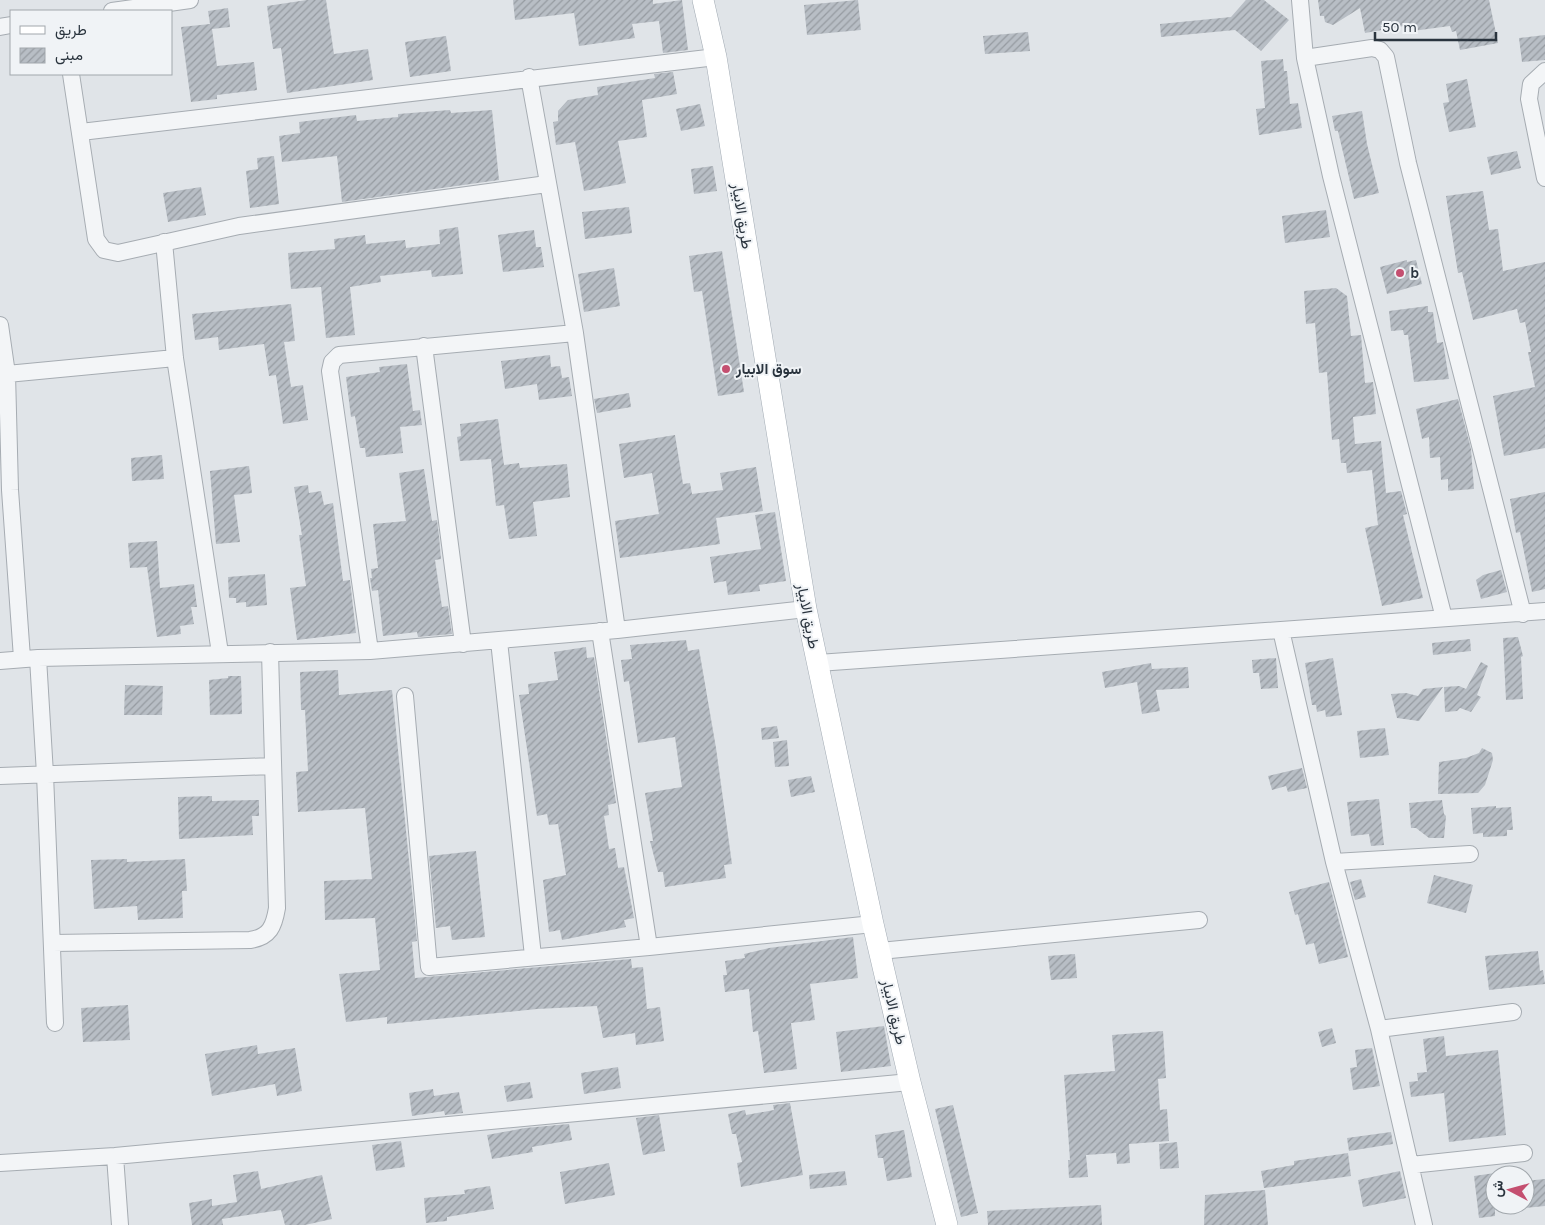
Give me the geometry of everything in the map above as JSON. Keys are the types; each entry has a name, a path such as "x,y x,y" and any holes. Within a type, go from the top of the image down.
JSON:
{"main road":[{"name":"طريق الابيار","path":"703,0 716,56 806,609 873,924 910,1082 947,1225"}],"street":[{"path":"119,10 190,0"},
{"path":"1300,0 1305,58 1331,176 1444,618"},
{"path":"1305,58 1372,48 1380,50 1386,58 1408,163 1523,614"},
{"path":"81,132 716,56"},
{"path":"1545,71 1531,84 1529,99 1545,178"},
{"path":"71,75 96,239 104,250 118,253 239,226 547,184"},
{"path":"529,77 547,184 576,333 609,631 649,947"},
{"path":"164,242 176,358 220,653"},
{"path":"0,325 7,374 5,490 45,774 55,1023"},
{"path":"370,651 330,371 332,362 339,354 576,333"},
{"path":"424,346 463,644"},
{"path":"7,374 176,358"},
{"path":"0,660 220,653 370,651 609,631 806,609"},
{"path":"818,663 1545,611"},
{"path":"1281,630 1334,862 1379,1029 1424,1225"},
{"path":"499,641 533,956"},
{"path":"53,943 250,940 262,938 269,933 277,908 270,652"},
{"path":"406,696 429,967 873,924"},
{"path":"0,776 272,766"},
{"path":"1334,862 1470,854"},
{"path":"880,951 1199,920"},
{"path":"1379,1029 1513,1012"},
{"path":"0,1163 116,1156 910,1082"},
{"path":"1410,1164 1524,1153"},
{"path":"116,1156 120,1225"}],"building":[{"path":"307,0 326,0 334,54 368,49 373,80 287,93 281,48 273,49 267,6"},
{"path":"513,0 653,0 653,4 682,0 688,50 663,53 659,21 632,24 635,38 579,46 574,13 515,20"},
{"path":"858,0 861,30 807,35 804,5"},
{"path":"1246,0 1264,0 1289,20 1261,51 1235,30 1161,37 1160,24 1231,17"},
{"path":"1318,0 1489,0 1498,43 1460,50 1456,31 1452,32 1450,26 1405,32 1404,26 1365,33 1360,8 1333,25 1325,22 1324,16 1320,16"},
{"path":"228,8 230,27 212,29 217,66 254,62 257,90 217,95 217,99 191,102 181,27 210,24 208,11"},
{"path":"1028,32 1030,51 985,54 983,36"},
{"path":"1545,35 1545,60 1522,62 1519,38"},
{"path":"446,36 451,71 410,77 405,42"},
{"path":"1283,59 1284,71 1287,71 1290,104 1298,103 1302,128 1259,135 1256,109 1265,108 1261,61"},
{"path":"673,72 677,94 642,100 647,137 618,141 626,183 584,191 575,142 556,145 553,122 558,121 558,111 568,100 598,95 597,87 655,78 654,74"},
{"path":"1467,79 1476,127 1449,132 1443,103 1449,102 1446,84"},
{"path":"700,104 705,126 681,131 676,109"},
{"path":"450,110 451,113 492,110 499,180 342,202 337,156 282,162 279,136 300,133 299,122 356,115 357,121 398,117 398,114"},
{"path":"1362,111 1367,144 1379,193 1354,199 1338,131 1335,131 1332,116"},
{"path":"1517,151 1521,168 1491,175 1487,157"},
{"path":"274,156 279,204 250,208 246,171 258,169 257,158"},
{"path":"713,166 717,191 694,194 691,169"},
{"path":"201,187 206,215 168,222 163,193"},
{"path":"1483,191 1489,230 1498,229 1503,271 1545,262 1545,448 1504,456 1493,396 1535,387 1528,352 1531,352 1525,322 1520,323 1517,309 1473,320 1462,272 1458,273 1446,196"},
{"path":"629,207 632,233 585,239 582,212"},
{"path":"1326,210 1330,237 1285,243 1282,216"},
{"path":"458,227 463,274 432,277 431,270 380,276 381,282 350,287 355,335 326,338 321,287 291,289 288,253 335,249 334,239 365,235 366,244 405,240 406,248 440,244 439,230"},
{"path":"534,230 536,247 541,247 544,267 503,272 498,235"},
{"path":"722,251 744,392 718,396 702,291 694,292 689,256"},
{"name":"b","path":"1407,260 1407,262 1416,260 1422,284 1387,294 1380,267"},
{"path":"614,268 620,306 584,312 578,274"},
{"path":"1336,288 1347,296 1351,336 1361,335 1365,383 1373,382 1376,414 1353,417 1355,444 1381,441 1386,493 1401,491 1407,514 1403,515 1423,598 1382,606 1365,528 1378,525 1372,470 1347,473 1346,463 1341,463 1339,439 1332,440 1327,372 1319,373 1315,323 1306,324 1304,291"},
{"path":"291,304 295,341 284,342 291,387 303,385 308,420 283,424 276,375 269,376 264,344 219,350 218,337 195,340 192,314"},
{"path":"1428,306 1428,312 1433,312 1437,343 1443,342 1449,379 1414,382 1408,335 1404,335 1403,330 1391,331 1389,311"},
{"path":"550,355 551,367 560,366 562,378 569,377 572,396 539,400 537,384 505,389 501,361"},
{"path":"407,364 413,411 420,410 422,425 400,427 403,453 366,457 365,448 360,448 355,416 351,417 346,377 380,372 379,367"},
{"path":"629,393 631,407 597,413 594,399"},
{"path":"1458,399 1471,449 1474,489 1448,491 1448,479 1441,480 1440,457 1430,458 1429,437 1422,439 1416,409"},
{"path":"498,419 504,465 519,463 520,468 567,464 570,497 533,502 537,536 509,539 504,505 496,506 491,459 460,461 457,437 461,436 460,424"},
{"path":"675,435 683,484 690,483 692,494 723,490 720,473 756,467 763,511 716,518 720,544 620,558 615,521 659,514 652,473 624,478 619,444"},
{"path":"162,455 164,479 132,481 131,458"},
{"path":"249,466 252,493 234,495 240,542 216,544 210,471"},
{"path":"424,469 432,521 437,520 441,559 435,560 442,607 448,606 452,634 418,637 417,632 383,636 378,590 372,591 370,578 372,578 371,569 378,568 373,524 406,521 399,473"},
{"path":"308,485 309,493 321,491 324,505 333,503 343,581 350,580 356,633 297,640 290,588 306,586 299,535 302,535 294,487"},
{"path":"1545,492 1545,589 1532,592 1520,532 1516,533 1510,499"},
{"path":"775,512 786,581 759,585 760,591 728,595 726,581 714,583 710,557 761,549 755,515"},
{"path":"157,541 160,588 194,584 197,607 191,607 194,624 180,626 181,634 157,637 147,567 130,568 128,543"},
{"path":"1501,570 1507,592 1481,599 1476,580 1483,575"},
{"path":"265,574 267,605 246,607 246,602 236,603 236,598 229,598 228,577"},
{"path":"1518,637 1523,656 1521,657 1523,699 1506,700 1503,638"},
{"path":"1470,639 1471,651 1433,655 1432,643"},
{"path":"686,640 688,651 699,649 716,748 732,864 724,865 726,878 665,887 663,872 658,872 650,841 653,841 645,793 682,787 675,737 638,743 629,681 624,682 621,660 632,659 630,645"},
{"path":"586,647 587,658 594,657 616,803 608,805 609,815 604,816 609,849 615,848 618,868 624,867 634,918 624,920 626,927 562,940 560,930 549,932 543,880 566,875 558,824 549,825 547,814 537,816 519,695 529,694 528,684 558,680 554,652"},
{"path":"1276,658 1278,688 1261,689 1259,673 1253,673 1252,660"},
{"path":"1333,658 1342,715 1326,717 1325,710 1317,712 1316,705 1312,705 1305,663"},
{"path":"1481,662 1488,666 1477,695 1481,697 1471,712 1460,708 1457,711 1445,712 1444,687 1459,686 1466,689"},
{"path":"1151,663 1152,669 1188,667 1189,688 1156,690 1160,711 1142,714 1137,682 1105,688 1102,672"},
{"path":"338,670 339,695 392,690 417,941 412,942 415,978 631,959 632,968 643,967 647,1009 660,1007 664,1041 636,1045 635,1033 603,1038 597,1006 537,1009 387,1024 387,1017 346,1022 339,974 380,970 375,918 325,920 324,881 372,879 365,808 298,812 296,772 308,771 305,710 301,710 300,672"},
{"path":"228,676 241,676 242,714 210,715 209,680 228,678"},
{"path":"125,685 163,686 162,715 124,715"},
{"path":"1443,687 1419,721 1397,718 1391,694 1406,693 1418,696 1423,689"},
{"path":"777,726 779,738 762,740 761,728"},
{"path":"1385,728 1389,755 1360,758 1357,731"},
{"path":"787,740 789,766 775,767 773,742"},
{"path":"1482,748 1492,753 1493,760 1485,785 1478,793 1438,794 1439,762 1466,758 1479,753"},
{"path":"1302,768 1307,788 1288,792 1286,786 1272,790 1268,776"},
{"path":"811,776 815,792 791,797 788,780"},
{"path":"212,796 212,801 259,800 259,816 252,816 253,835 179,839 178,797"},
{"path":"1379,799 1384,845 1371,846 1369,834 1351,836 1347,802"},
{"path":"1442,800 1446,816 1444,838 1429,838 1416,828 1411,828 1409,803"},
{"path":"1496,806 1496,808 1511,807 1513,830 1507,830 1507,836 1483,837 1483,833 1473,834 1471,808"},
{"path":"476,851 485,937 452,940 450,926 436,928 429,856"},
{"path":"127,859 127,862 185,859 187,891 182,891 183,918 138,920 137,906 94,909 91,860"},
{"path":"1434,875 1473,885 1466,913 1427,903"},
{"path":"1361,879 1366,897 1355,900 1350,882"},
{"path":"1329,882 1348,957 1319,964 1314,943 1306,945 1298,914 1295,915 1289,892"},
{"path":"853,937 858,978 810,984 815,1020 791,1023 797,1069 764,1073 758,1031 753,1032 749,989 725,992 723,975 727,975 725,961 745,958 744,954 769,948"},
{"path":"1538,951 1540,971 1543,970 1545,984 1489,990 1485,956"},
{"path":"1075,954 1077,978 1051,980 1048,956"},
{"path":"128,1005 130,1040 83,1042 81,1008"},
{"path":"884,1026 891,1066 841,1072 836,1032"},
{"path":"1332,1028 1336,1043 1322,1047 1318,1032"},
{"path":"1163,1031 1166,1078 1158,1079 1160,1110 1167,1109 1169,1141 1129,1144 1130,1163 1117,1164 1116,1153 1086,1155 1088,1177 1069,1178 1068,1160 1070,1160 1064,1075 1115,1071 1112,1035"},
{"path":"1444,1036 1446,1056 1498,1050 1506,1135 1449,1142 1444,1093 1411,1097 1409,1082 1418,1081 1417,1073 1427,1072 1423,1039"},
{"path":"257,1045 258,1054 295,1048 302,1091 277,1096 275,1084 212,1096 205,1054"},
{"path":"1372,1048 1380,1086 1353,1090 1350,1068 1357,1067 1355,1050"},
{"path":"618,1067 621,1088 584,1094 581,1073"},
{"path":"530,1082 533,1098 507,1102 504,1086"},
{"path":"433,1089 434,1096 459,1092 463,1113 445,1115 444,1111 412,1116 409,1093"},
{"path":"790,1103 803,1175 741,1187 737,1163 742,1162 736,1134 732,1134 728,1114 745,1110 746,1115 774,1110 773,1105"},
{"path":"953,1105 978,1213 961,1217 935,1109"},
{"path":"659,1115 665,1151 643,1155 636,1118"},
{"path":"569,1124 572,1140 532,1147 533,1152 492,1159 487,1135 525,1128"},
{"path":"904,1130 912,1177 887,1181 883,1158 878,1158 875,1135"},
{"path":"1391,1132 1393,1144 1349,1151 1347,1138"},
{"path":"401,1141 405,1167 376,1171 372,1145"},
{"path":"1177,1142 1179,1168 1160,1169 1159,1144"},
{"path":"1348,1153 1351,1176 1264,1188 1261,1171 1294,1165 1294,1161"},
{"path":"609,1163 615,1195 565,1204 560,1172"},
{"path":"258,1171 261,1189 322,1175 332,1219 305,1225 285,1225 281,1210 222,1219 223,1225 192,1225 189,1203 212,1199 212,1206 237,1202 233,1175"},
{"path":"845,1171 847,1185 810,1189 809,1175"},
{"path":"1400,1171 1406,1198 1363,1207 1358,1180"},
{"path":"1485,1174 1485,1215 1495,1216 1479,1218 1474,1176"},
{"path":"1545,1179 1545,1206 1535,1207 1535,1180"},
{"path":"490,1186 494,1209 447,1217 447,1221 426,1223 424,1198 465,1194 464,1190"},
{"path":"1265,1190 1268,1225 1204,1225 1205,1195"},
{"path":"1101,1205 1102,1225 988,1225 987,1211"}],"place":[{"name":"b","path":"1400,273"},
{"name":"سوق الابيار","path":"726,369"}]}
